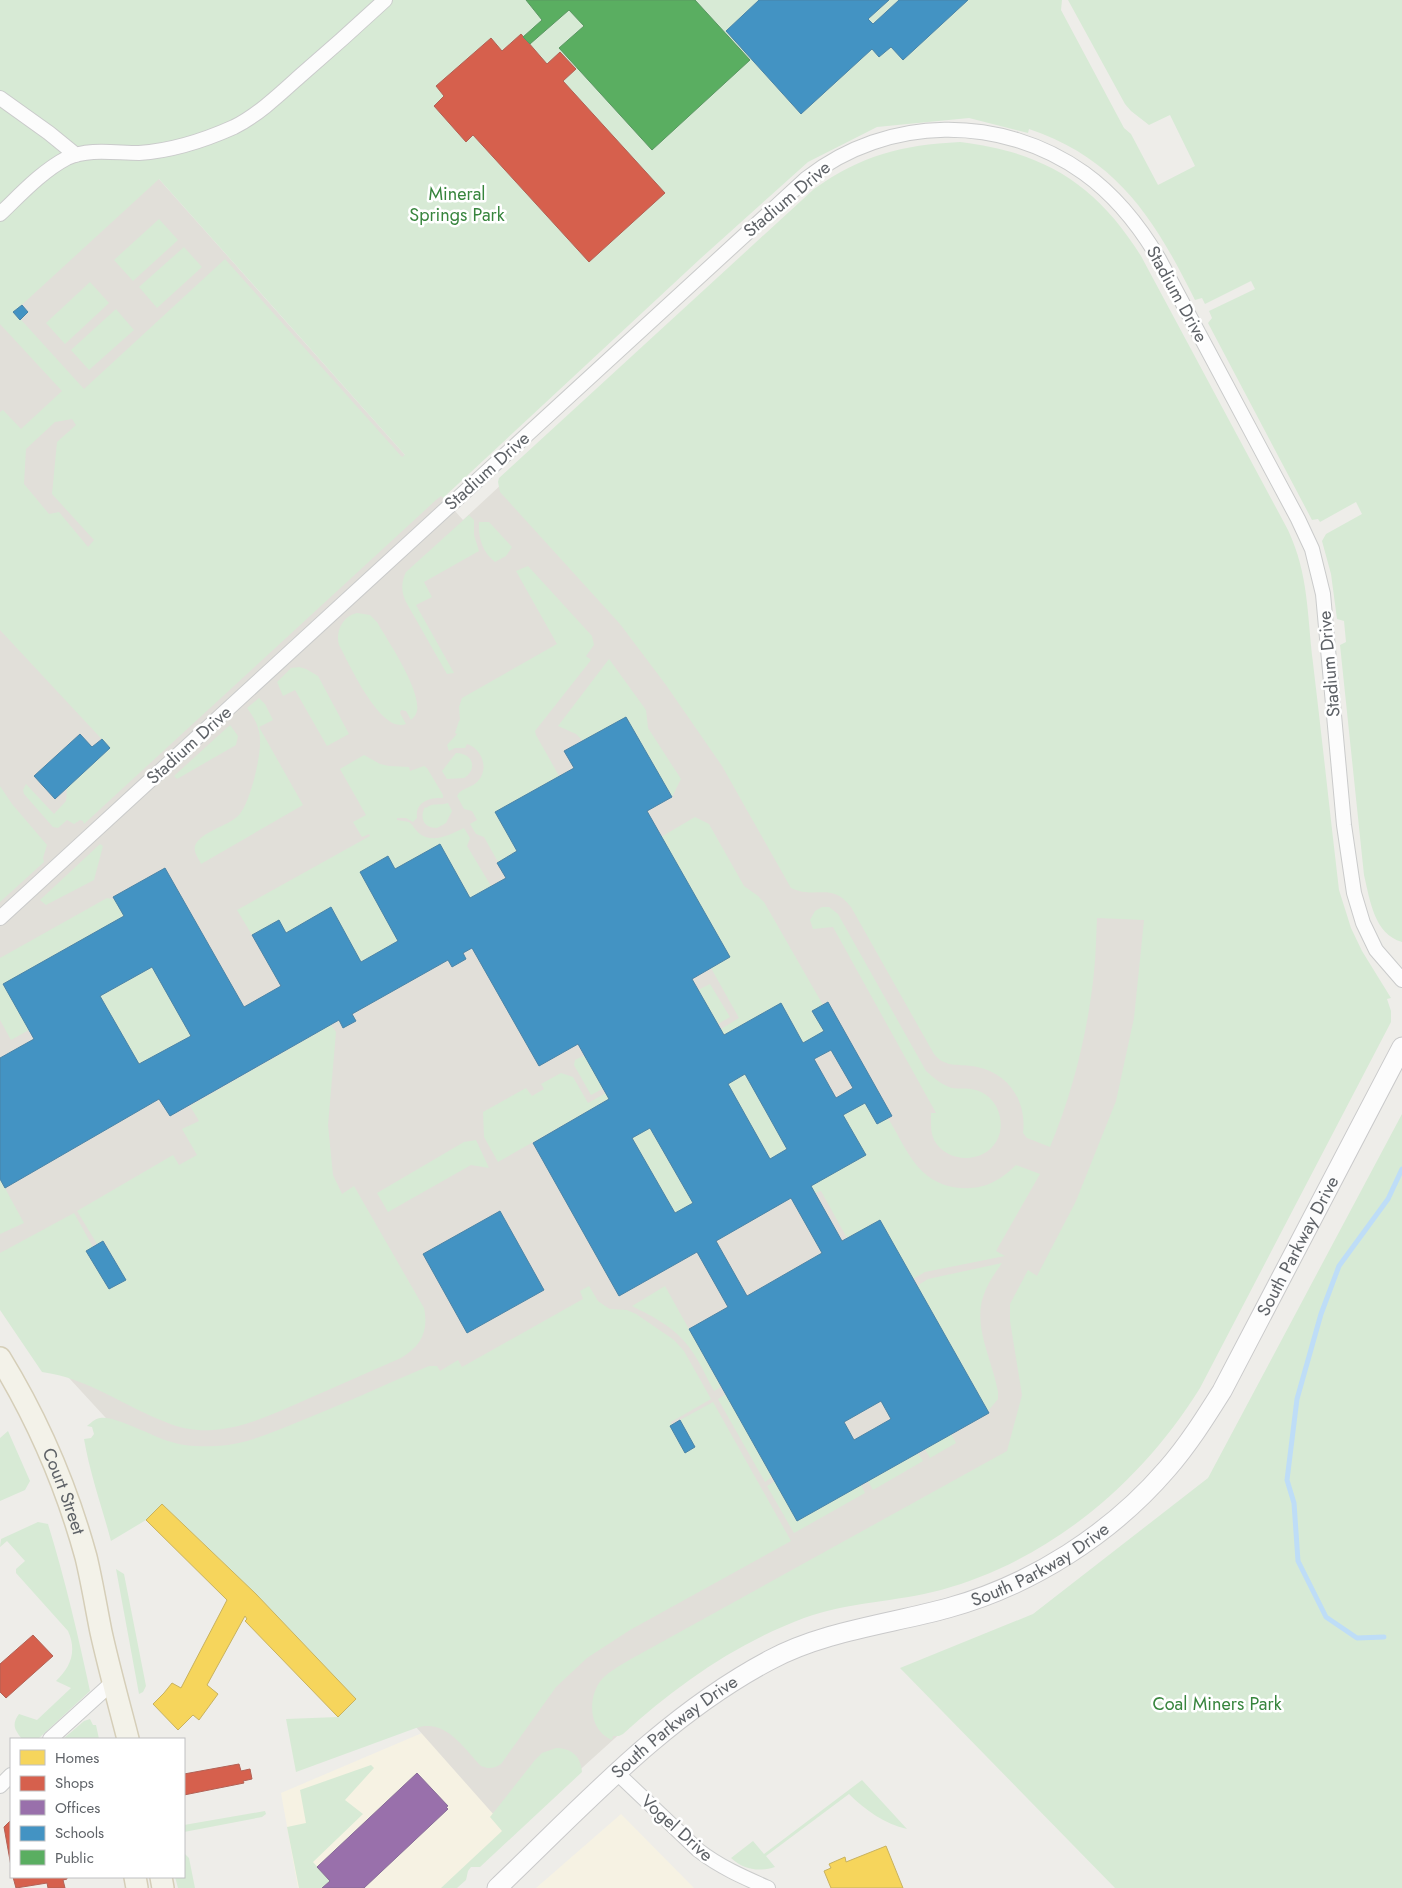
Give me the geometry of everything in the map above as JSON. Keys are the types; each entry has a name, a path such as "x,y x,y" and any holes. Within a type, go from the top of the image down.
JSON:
{"main road":[{"name":"South Parkway Drive","path":"497,1888 656,1738 694,1707 740,1676 792,1650 844,1633 948,1608 988,1595 1058,1560 1090,1539 1126,1510 1154,1483 1181,1452 1201,1425 1222,1391 1402,1047"},
{"name":"Court Street","path":"0,1358 18,1387 39,1428 71,1510 93,1587 111,1684 128,1738"},
{"name":"Court Street","path":"111,1684 115,1738"}],"street":[{"path":"0,214 27,188 58,164 76,155 98,152 153,151 183,144 236,126 282,93 385,0"},
{"path":"0,98 43,128 76,155"},
{"name":"Stadium Drive","path":"0,918 818,169 847,153 881,140 935,129 975,130 992,133 1030,145 1068,163 1101,187 1137,224 1159,258 1298,519 1312,549 1323,594 1344,825 1354,893 1376,950 1402,980"},
{"path":"51,1738 111,1684"},
{"name":"Vogel Drive","path":"617,1773 704,1855 723,1868 768,1888"},
{"path":"0,1786 10,1776"}],"shaded area":[{"path":"158,178 463,520 823,187 1115,228 1176,1413 735,1644 666,1692 510,1833 353,1656 337,1669 0,1303 0,323"},
{"path":"429,1730 516,1824 446,1888 298,1888 281,1793"},
{"path":"621,1814 694,1888 536,1888"}],"green space":[{"name":"Mineral Springs Park","path":"0,0 1062,0 1061,10 1124,128 1131,134 1158,185 1195,166 1170,115 1149,125 1125,104 1068,0 1402,0 1402,942 1385,932 1379,924 1371,905 1364,875 1340,645 1346,642 1344,621 1337,619 1331,574 1322,541 1326,534 1362,514 1356,502 1320,522 1318,519 1312,520 1208,323 1212,318 1209,311 1255,289 1251,281 1205,304 1202,298 1195,300 1165,244 1130,196 1110,175 1087,157 1060,142 1029,129 1028,133 969,118 877,127 808,162 700,259 443,498 441,496 436,500 84,824 80,820 74,824 67,820 58,828 53,827 24,794 23,790 26,784 54,814 66,801 67,788 110,748 0,630 0,412 3,410 21,429 62,391 0,324","holes":["159,179 405,455 402,457 225,259 84,389 14,312","72,419 76,425 57,442 52,494 94,540 88,547 59,512 49,514 24,484 26,449 55,422"]},
{"path":"960,142 990,147 1042,163 1086,191 1106,209 1141,256 1288,530 1304,579 1339,890 1351,928 1362,951 1391,998 1387,999 1391,1011 1391,1022 1200,1388 1176,1423 1121,1486 1055,1538 1019,1559 981,1577 924,1594 855,1605 821,1613 779,1628 754,1640 708,1667 664,1699 623,1734 613,1736 612,1740 598,1729 594,1721 592,1704 597,1686 612,1671 1007,1451 1022,1395 1010,1321 1010,1304 1028,1270 1037,1276 1076,1201 1116,1101 1134,1018 1144,920 1097,918 1095,965 1088,1016 1084,1039 1066,1105 1050,1147 1027,1138 1023,1133 1022,1110 1013,1090 1006,1082 988,1070 948,1064 934,1054 851,907 844,899 830,893 800,891 791,888 722,766 666,685 620,624 500,492 498,482 499,478 814,189 849,168 883,154 919,146"},
{"path":"159,219 178,240 133,281 114,260"},
{"path":"184,247 202,267 157,308 139,287"},
{"path":"90,282 109,303 65,344 46,323"},
{"path":"116,309 134,330 89,370 71,350"},
{"path":"469,515 474,520 474,535 479,551 424,582 432,597 416,605 454,673 447,674 404,598 402,583 406,572"},
{"path":"479,522 489,522 512,547 506,556 495,562 487,554 480,539"},
{"path":"528,566 592,636 594,645 586,656 591,660 535,731 559,776 495,812 517,851 498,862 484,837 476,834 470,824 477,820 472,811 464,809 457,796 461,791 474,785 483,773 484,767 481,755 467,744 465,748 455,748 449,751 447,745 457,734 455,733 460,720 459,707 462,698 557,644 516,571"},
{"path":"357,613 370,615 377,622 409,679 417,702 417,711 411,720 406,711 401,710 400,713 406,724 396,724 386,718 376,708 366,695 339,645 338,635 341,625 348,617"},
{"path":"609,659 646,710 648,728 681,779 672,797 626,717 583,741 576,734 558,726"},
{"path":"299,667 318,676 349,734 327,746 295,690 283,696 277,682 291,668"},
{"path":"259,698 265,704 273,720 259,727 303,805 201,864 195,851 198,841 208,833 233,820 247,802 257,768 260,740 256,723 247,708"},
{"path":"230,725 238,736 236,745 177,779 174,776"},
{"path":"456,753 470,759 472,762 471,770 464,778 447,779 442,771"},
{"path":"364,755 380,764 409,767 410,771 424,766 427,768 443,798 433,798 421,804 418,808 417,818 413,822 406,818 397,818 397,820 409,822 420,834 431,838 442,837 464,828 470,838 467,846 491,886 470,898 440,844 395,869 388,856 360,872 398,941 361,962 331,908 286,933 279,920 252,935 237,910 370,836 369,834 362,837 353,822 366,815 340,769"},
{"path":"0,786 12,804 47,845 43,858 44,862 0,902"},
{"path":"448,803 452,811 446,823 433,828 424,822 423,811 425,807"},
{"path":"695,817 709,824 744,886 764,902 823,1005 812,1011 824,1031 803,1043 781,1003 724,1035 721,1029 739,1018 711,968 730,957 661,837"},
{"path":"100,844 103,846 94,880 46,905 40,900"},
{"path":"107,898 115,900 124,916 3,984 29,1030 11,1040 0,1020 0,958"},
{"path":"822,907 829,907 838,914 926,1071 948,1087 978,1091 985,1094 995,1104 1001,1125 996,1142 989,1150 970,1158 960,1158 941,1149 934,1140 931,1130 931,1113 936,1113 833,927 813,929 810,920 815,911"},
{"path":"152,967 191,1036 139,1064 100,996"},
{"path":"710,984 730,1017 718,1024 698,990"},
{"path":"331,1025 336,1032 328,1125 333,1175 342,1194 354,1186 424,1308 424,1331 414,1348 401,1358 260,1419 225,1429 213,1430 190,1429 173,1425 75,1380 42,1372 0,1310 0,1253 74,1213 93,1247 87,1251 109,1289 126,1280 104,1241 97,1244 77,1211 173,1155 179,1165 197,1155 182,1129 199,1121 190,1106"},
{"path":"585,1055 604,1088 591,1095 574,1065 575,1060"},
{"path":"561,1073 573,1077 588,1103 606,1093 609,1099 498,1162 484,1137 483,1112 526,1088 532,1096 544,1089 541,1084"},
{"path":"745,1074 787,1149 770,1159 728,1084"},
{"path":"865,1103 877,1124 888,1118 913,1160 923,1172 939,1183 958,1188 987,1185 1006,1174 1016,1165 1040,1174 996,1251 1005,1256 925,1272 913,1279 880,1220 847,1238 821,1191 815,1193 811,1186 866,1155 843,1115"},
{"name":"Coal Miners Park","path":"1402,1114 1402,1888 1115,1888 900,1668 1033,1614 1208,1478"},
{"path":"650,1128 693,1203 675,1213 632,1138"},
{"path":"476,1140 489,1168 471,1165 388,1212 377,1193 464,1142"},
{"path":"0,1179 24,1223 0,1234"},
{"path":"1002,1263 991,1279 983,1297 981,1308 982,1332 998,1392 998,1399 988,1411 917,1286 928,1279"},
{"path":"589,1286 598,1301 605,1306 610,1309 627,1310 636,1314 674,1340 684,1351 711,1399 671,1422 672,1425 670,1426 685,1453 695,1447 680,1420 713,1402 791,1541 630,1630 587,1658 556,1687 501,1764 496,1767 481,1766 453,1736 436,1727 426,1726 296,1772 286,1719 338,1717 356,1699 256,1594 162,1504 146,1520 111,1541 84,1439 91,1438 94,1434 92,1427 87,1426 96,1419 106,1418 168,1441 186,1445 216,1446 246,1441 310,1417 429,1366 437,1366 440,1371 458,1360 462,1367 583,1299 580,1291"},
{"path":"665,1286 721,1387 714,1391 693,1352 678,1335 660,1321 632,1306"},
{"path":"726,1394 772,1477 765,1482 718,1399"},
{"path":"8,1431 30,1481 25,1490 0,1501 0,1438"},
{"path":"951,1434 956,1443 930,1458 925,1449"},
{"path":"918,1453 923,1461 873,1490 868,1481"},
{"path":"775,1481 861,1485 865,1493 794,1533 767,1486"},
{"path":"38,1522 48,1524 71,1607 90,1691 39,1738 21,1738 17,1733 15,1721 19,1714 37,1720 71,1688 56,1681 69,1664 72,1652 71,1638 68,1631 16,1573 16,1569 25,1561 7,1541 0,1547 1,1539"},
{"path":"116,1569 124,1574 146,1686 143,1692 139,1694"},
{"path":"90,1719 93,1725 96,1725 99,1738 64,1738 84,1721"},
{"path":"562,1748 575,1754 580,1762 582,1772 480,1867 471,1867 466,1880 457,1888 441,1888 502,1831 490,1817 535,1760 542,1753"},
{"path":"371,1765 374,1768 345,1800 363,1814 313,1862 330,1881 322,1888 299,1888 287,1827 306,1823 300,1790"},
{"path":"862,1780 907,1829 891,1824 876,1816 849,1794 766,1856 775,1867 752,1869 741,1865 731,1858 753,1841 764,1854"},
{"path":"265,1811 266,1814 262,1817 185,1832 185,1825"},
{"path":"185,1854 189,1858 195,1888 178,1888 175,1878 185,1878"}],"building: Homes":[{"path":"162,1504 256,1594 356,1699 338,1717 245,1621 247,1619 245,1616 207,1685 218,1694 199,1720 193,1715 178,1730 153,1704 172,1683 181,1688 227,1600 146,1520"},
{"path":"886,1846 903,1888 831,1888 824,1871 831,1868 829,1864 845,1857 846,1862"}],"building: Shops":[{"path":"521,34 547,64 560,52 576,69 563,81 665,193 589,262 473,135 466,142 434,106 444,96 436,86 491,38 502,51"},
{"path":"33,1635 53,1656 6,1698 0,1692 0,1664"},
{"path":"239,1764 241,1771 250,1769 252,1779 243,1781 244,1783 185,1795 185,1774"},
{"path":"10,1821 10,1860 4,1827"},
{"path":"13,1878 67,1878 63,1880 65,1888 48,1888 47,1883 16,1888"}],"building: Offices":[{"path":"417,1773 448,1806 446,1807 448,1809 364,1888 322,1888 330,1881 317,1867"}],"building: Schools":[{"path":"759,0 889,0 868,19 873,24 899,0 968,0 903,60 891,47 879,57 872,49 801,114 726,31"},
{"path":"22,305 28,312 20,320 13,312"},
{"path":"626,717 672,797 647,811 730,957 692,979 724,1035 781,1003 803,1043 824,1031 812,1011 828,1002 892,1116 877,1124 865,1103 843,1115 866,1155 811,1186 842,1241 880,1220 989,1413 797,1521 689,1329 728,1307 697,1252 619,1296 533,1143 609,1099 578,1044 539,1066 472,948 463,953 466,959 452,967 448,960 352,1014 356,1021 343,1028 339,1020 170,1116 159,1099 5,1188 0,1179 0,1058 34,1039 3,984 124,916 113,897 165,868 244,1007 281,986 252,935 279,920 286,933 331,907 361,962 398,941 360,872 388,856 395,869 440,844 470,898 506,878 497,863 517,851 495,812 574,768 564,751","holes":["152,967 191,1036 139,1064 100,996","831,1050 853,1088 836,1098 814,1059","745,1074 787,1149 770,1159 728,1084","650,1128 693,1203 675,1213 632,1138","791,1198 822,1253 747,1296 716,1241","881,1401 891,1419 854,1440 844,1422"]},
{"path":"80,734 92,747 102,739 110,748 55,799 34,776"},
{"path":"500,1211 544,1290 467,1333 423,1254"},
{"path":"103,1241 126,1280 109,1289 86,1251"},
{"path":"680,1420 695,1447 685,1453 670,1426"}],"building: Public":[{"path":"526,0 695,0 750,60 652,150 559,48 584,26 569,10 530,44 523,37 542,20"}],"waterway":[{"path":"1384,1637 1357,1638 1326,1617 1298,1561 1294,1503 1287,1480 1297,1399 1321,1314 1339,1266 1388,1199 1402,1169"}]}
